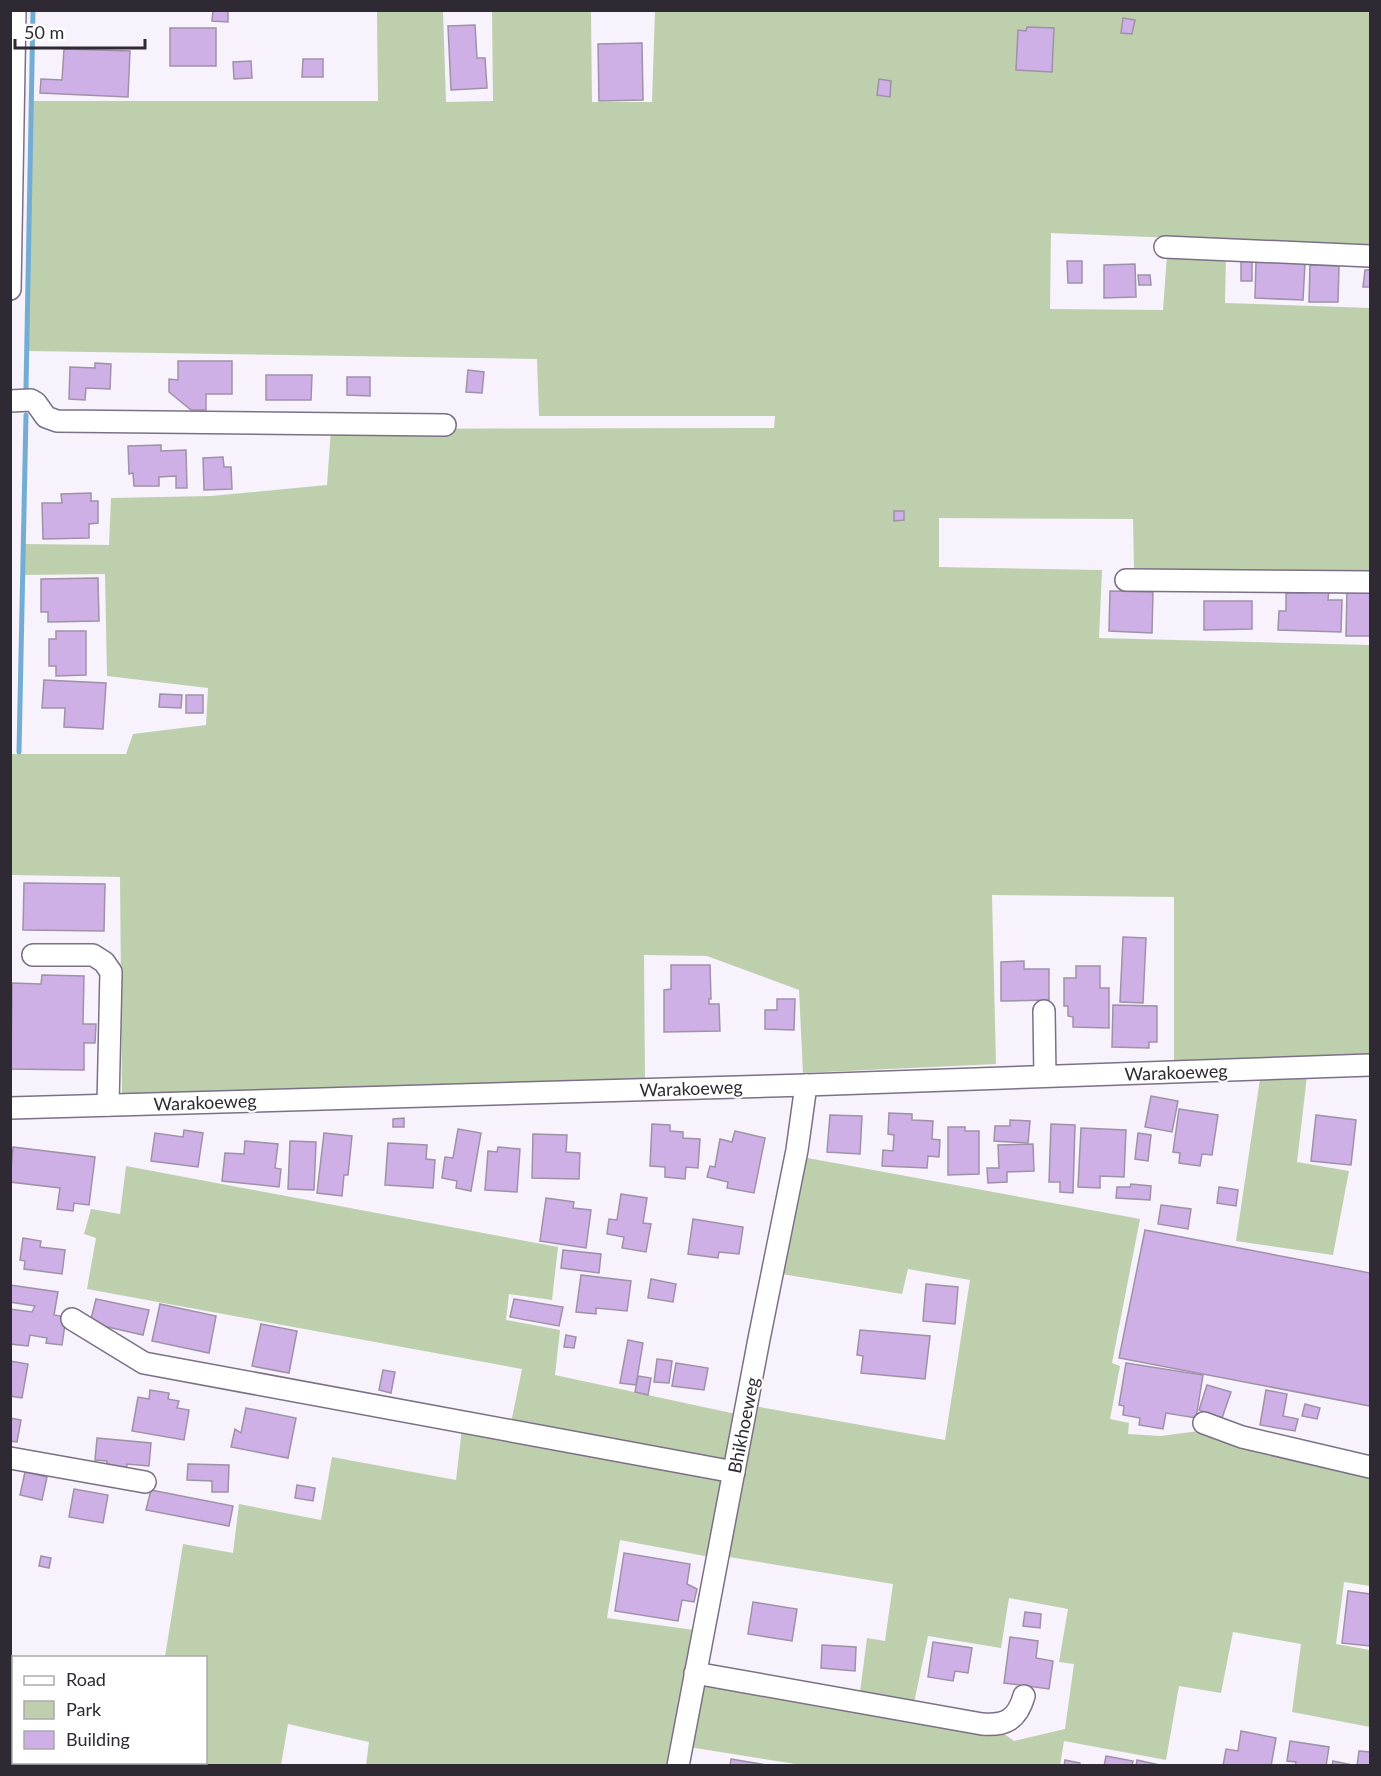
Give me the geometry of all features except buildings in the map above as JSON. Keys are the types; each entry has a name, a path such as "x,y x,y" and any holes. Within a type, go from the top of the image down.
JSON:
{"street":[{"path":"10,289 12,44 15,10"},
{"path":"1165,247 1371,256"},
{"path":"10,401 31,400 46,417 57,421 445,425"},
{"path":"1126,580 1371,582"},
{"path":"33,955 93,955 104,962 111,972 108,1105"},
{"path":"1044,1011 1045,1076"},
{"name":"Warakoeweg","path":"10,1108 806,1085 1371,1065"},
{"name":"Bhikhoeweg","path":"678,1766 797,1150 806,1085"},
{"path":"72,1319 144,1363 734,1472"},
{"path":"1204,1423 1242,1437 1371,1467"},
{"path":"10,1458 145,1482"},
{"path":"695,1673 982,1724 1000,1725 1011,1719 1021,1705 1024,1696"}],"green space":[{"path":"377,11 443,11 446,102 493,101 492,11 591,11 592,102 652,102 655,11 1370,11 1370,246 1051,233 1050,309 1163,310 1167,255 1226,255 1225,303 1370,308 1370,574 1134,570 1133,519 939,518 939,567 1102,570 1099,638 1370,645 1370,1060 1174,1065 1174,897 992,895 996,1064 803,1073 799,990 707,956 644,955 645,1081 122,1096 120,877 11,875 11,754 126,754 133,734 206,725 208,688 107,676 105,574 22,575 23,544 109,545 111,498 211,496 327,485 331,429 774,428 775,416 539,416 537,359 27,351 31,101 378,101"},
{"path":"1307,1076 1297,1162 1349,1171 1333,1255 1236,1241 1260,1079"},
{"path":"802,1157 1140,1219 1112,1363 1120,1366 1110,1419 1129,1423 1128,1434 1161,1436 1199,1431 1370,1474 1370,1586 1344,1582 1336,1644 1370,1650 1370,1727 1292,1712 1301,1644 1233,1632 1221,1693 1179,1686 1166,1760 1064,1741 1060,1766 802,1765 689,1747 700,1680 908,1720 1003,1733 1014,1741 1065,1729 1074,1664 1059,1662 1068,1609 1009,1598 1001,1648 928,1636 914,1703 860,1692 867,1638 885,1641 893,1584 723,1556 754,1406 945,1440 970,1280 908,1269 902,1294 782,1274"},
{"path":"126,1166 558,1247 552,1300 509,1294 506,1320 560,1330 555,1375 736,1414 727,1466 511,1423 522,1369 87,1289 96,1238 84,1234 91,1209 120,1214"},
{"path":"462,1428 726,1476 710,1557 620,1540 607,1618 694,1630 668,1765 366,1765 369,1742 288,1724 281,1765 11,1765 10,1676 12,1676 12,1764 207,1764 207,1656 165,1656 183,1544 233,1553 239,1504 321,1520 332,1457 456,1480"}],"waterway":[{"path":"26,389 33,10"},
{"path":"19,752 26,415"}]}
